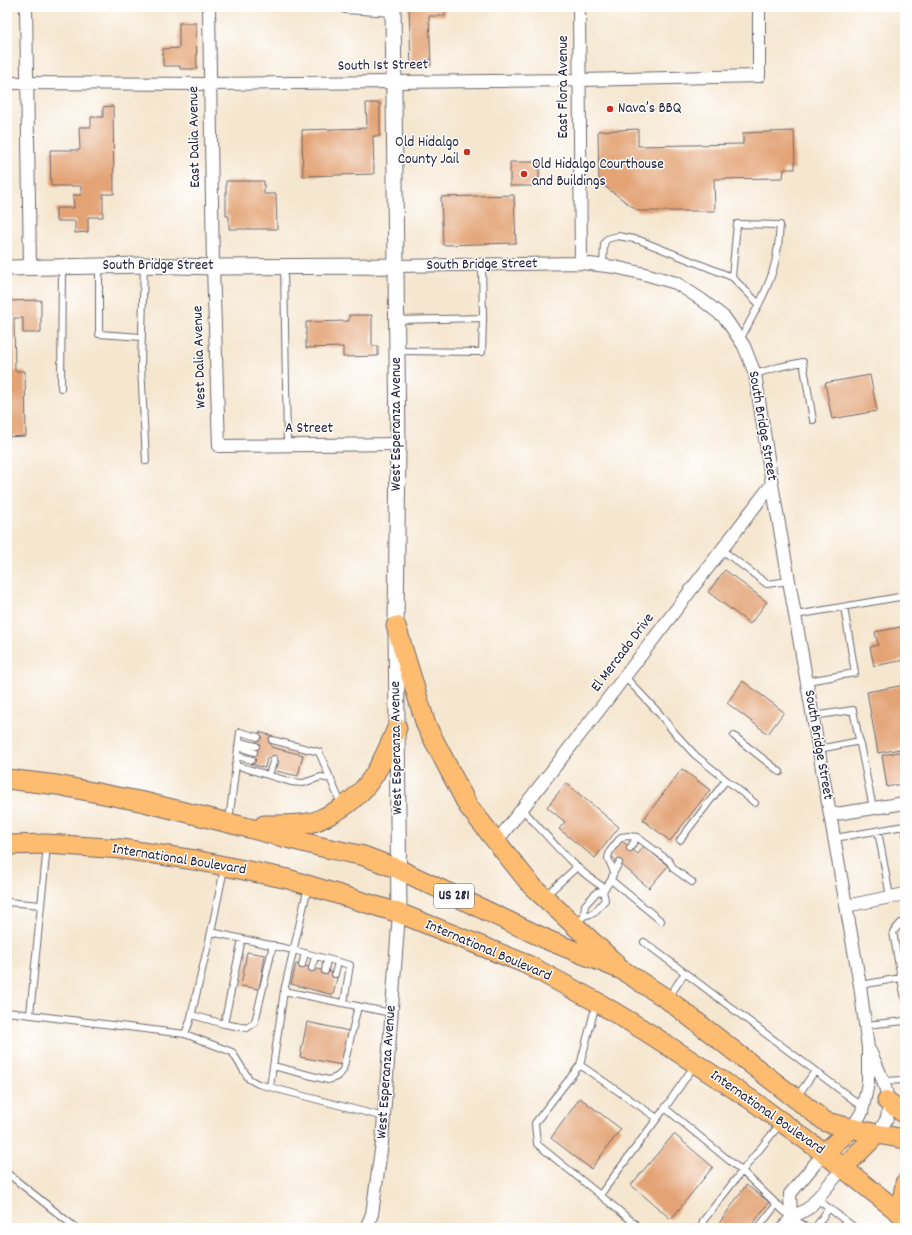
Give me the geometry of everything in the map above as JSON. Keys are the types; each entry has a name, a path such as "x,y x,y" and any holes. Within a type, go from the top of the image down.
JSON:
{"main road":[{"path":"396,626 426,725 468,806 531,885 544,897 580,921 622,970"},
{"path":"235,824 287,825 314,822 343,808 366,787 382,763 397,728"},
{"name":"International Boulevard","path":"7,779 57,785 144,802 322,847 364,856 398,869 550,941 622,970 668,999 826,1122 905,1139"},
{"name":"International Boulevard","path":"7,845 47,844 122,849 195,860 288,879 398,913 526,964 597,1002 696,1063 753,1101 824,1153 905,1217"},
{"path":"887,1101 905,1114"},
{"path":"824,1153 852,1128"},
{"path":"843,1168 877,1134"},
{"path":"905,1183 903,1196 905,1217"}],"street":[{"path":"26,7 30,268"},
{"name":"East Dalia Avenue","path":"209,7 213,266"},
{"name":"East Flora Avenue","path":"579,7 581,263"},
{"name":"South 1st Street","path":"7,84 210,84 580,80 759,76 759,7"},
{"name":"West Esperanza Avenue","path":"366,1228 372,1214 382,1143 398,913 396,626 398,444 393,10"},
{"name":"South Bridge Street","path":"7,268 144,265 396,266 581,263 645,274 676,283 702,300 725,318 744,346 755,374 772,484 860,985 868,1048 868,1083 862,1112 852,1128"},
{"name":"West Dalia Avenue","path":"213,266 219,446"},
{"name":"A Street","path":"219,446 398,444"},
{"name":"El Mercado Drive","path":"496,842 772,484"},
{"path":"830,815 905,803"},
{"path":"846,906 905,894"},
{"name":"South Bridge Street","path":"868,1048 883,1081 887,1101 887,1118 877,1134"},
{"path":"791,1218 790,1194 824,1153"},
{"path":"784,1228 791,1218 809,1208 843,1168"}],"lane":[{"path":"579,7 668,7"},
{"path":"345,10 393,10"},
{"path":"732,277 737,224 780,225 777,254 772,274 740,340"},
{"path":"604,266 604,244 607,239 618,236 639,240 732,277 758,303"},
{"path":"144,265 141,366 146,461"},
{"path":"397,351 482,352 482,265"},
{"path":"99,266 99,334 142,337"},
{"path":"284,266 287,445"},
{"path":"60,388 62,267"},
{"path":"397,320 483,318"},
{"path":"755,374 779,366 803,362 813,420"},
{"path":"722,550 767,584 789,581"},
{"path":"796,615 905,596"},
{"path":"807,681 855,673 844,607"},
{"path":"624,677 658,712 695,755 755,803"},
{"path":"813,716 853,710 873,808"},
{"path":"235,824 235,765 240,732 258,736"},
{"path":"734,736 780,772"},
{"path":"272,740 278,745 319,752 343,808"},
{"path":"819,749 860,741"},
{"path":"239,744 255,749"},
{"path":"237,756 252,760"},
{"path":"269,775 270,763"},
{"path":"235,765 291,782 303,783 321,778 331,779"},
{"path":"680,840 726,780"},
{"path":"522,809 577,867 604,889 605,900 594,913 580,921"},
{"path":"835,838 904,826 905,832"},
{"path":"878,831 890,897"},
{"path":"614,872 608,858 610,851 621,837 637,837 669,860 674,869 692,882"},
{"path":"630,848 637,837"},
{"path":"30,1014 47,844"},
{"path":"580,921 585,905 597,892 604,889 611,880 619,864"},
{"path":"185,1034 192,1015 225,866"},
{"path":"544,897 577,867"},
{"path":"611,880 661,921"},
{"path":"270,1087 284,991 308,885"},
{"path":"7,902 41,905"},
{"path":"905,922 901,923 893,932 905,999"},
{"path":"211,932 293,950 350,966 344,1003"},
{"path":"224,1024 242,939"},
{"path":"644,942 863,1107"},
{"path":"192,1015 224,1024 247,1028 254,1023 272,945"},
{"path":"302,965 305,953"},
{"path":"312,968 315,956"},
{"path":"325,971 327,959"},
{"path":"335,974 338,962"},
{"path":"668,999 685,973"},
{"path":"860,985 901,978"},
{"path":"294,993 296,986"},
{"path":"304,995 306,988"},
{"path":"284,991 318,998 329,997 344,1003 391,1013"},
{"path":"318,998 319,991"},
{"path":"597,1002 580,1065 535,1123 537,1144 640,1228"},
{"path":"273,1066 328,1080 340,1076 343,1070 358,1006"},
{"path":"7,1012 185,1034 232,1052 249,1079 258,1084 384,1118"},
{"path":"865,1025 905,1021"},
{"path":"600,1195 665,1108 696,1063"},
{"path":"580,1065 657,1118"},
{"path":"796,1098 815,1071"},
{"path":"883,1081 905,1080"},
{"path":"665,1108 742,1171 791,1218 809,1228"},
{"path":"702,1228 703,1221 782,1122"},
{"path":"7,1173 76,1228"},
{"path":"817,1199 855,1228"},
{"path":"758,1228 777,1204"},
{"path":"815,1228 828,1208"}],"building":[{"path":"409,7 445,7 445,16 429,16 431,66 411,67"},
{"path":"179,23 196,23 197,69 180,69 180,66 163,66 163,49 179,48"},
{"path":"366,103 380,103 380,136 373,136 374,174 303,176 302,130 367,128"},
{"path":"113,106 114,194 103,194 103,217 88,217 88,232 75,233 75,221 56,221 56,208 74,208 73,195 81,195 81,186 51,186 50,150 80,150 79,127 91,127 91,117 103,117 103,107"},
{"path":"638,129 638,146 743,144 743,133 794,131 795,169 784,169 783,178 714,179 715,211 638,211 599,182 598,131"},
{"name":"Old Hidalgo Courthouse and Buildings","path":"510,162 539,162 539,186 510,186"},
{"path":"226,181 264,181 264,194 276,194 277,229 229,229 229,216 226,216"},
{"path":"514,195 516,243 443,245 441,197"},
{"path":"41,300 41,333 23,333 23,318 14,318 15,371 25,371 26,436 7,437 7,301"},
{"path":"349,315 372,315 372,346 378,346 378,356 343,357 343,347 306,348 306,322 349,321"},
{"path":"870,375 877,411 832,419 825,383"},
{"path":"725,570 767,602 750,624 708,592"},
{"path":"905,626 905,660 874,666 870,647 878,645 875,632"},
{"path":"743,681 784,712 768,734 727,703"},
{"path":"905,685 905,748 878,753 867,692"},
{"path":"259,732 273,736 271,747 303,755 298,776 276,771 279,761 267,758 265,768 251,764"},
{"path":"905,751 905,783 887,787 882,755"},
{"path":"682,769 710,790 670,841 643,820"},
{"path":"566,783 619,827 595,858 559,829 565,822 547,807"},
{"path":"622,841 638,854 644,846 668,866 649,888 610,855"},
{"path":"247,952 265,955 259,989 241,986"},
{"path":"296,964 338,974 333,995 291,984"},
{"path":"307,1022 349,1031 342,1065 300,1057"},
{"path":"580,1098 621,1129 591,1169 551,1138"},
{"path":"674,1134 713,1167 671,1219 631,1185"},
{"path":"746,1185 769,1202 750,1228 722,1228 718,1225"}],"place":[{"name":"Nava’s BBQ","path":"610,109"},
{"name":"Old Hidalgo County Jail","path":"467,152"},
{"name":"Old Hidalgo Courthouse and Buildings","path":"524,174"}]}
